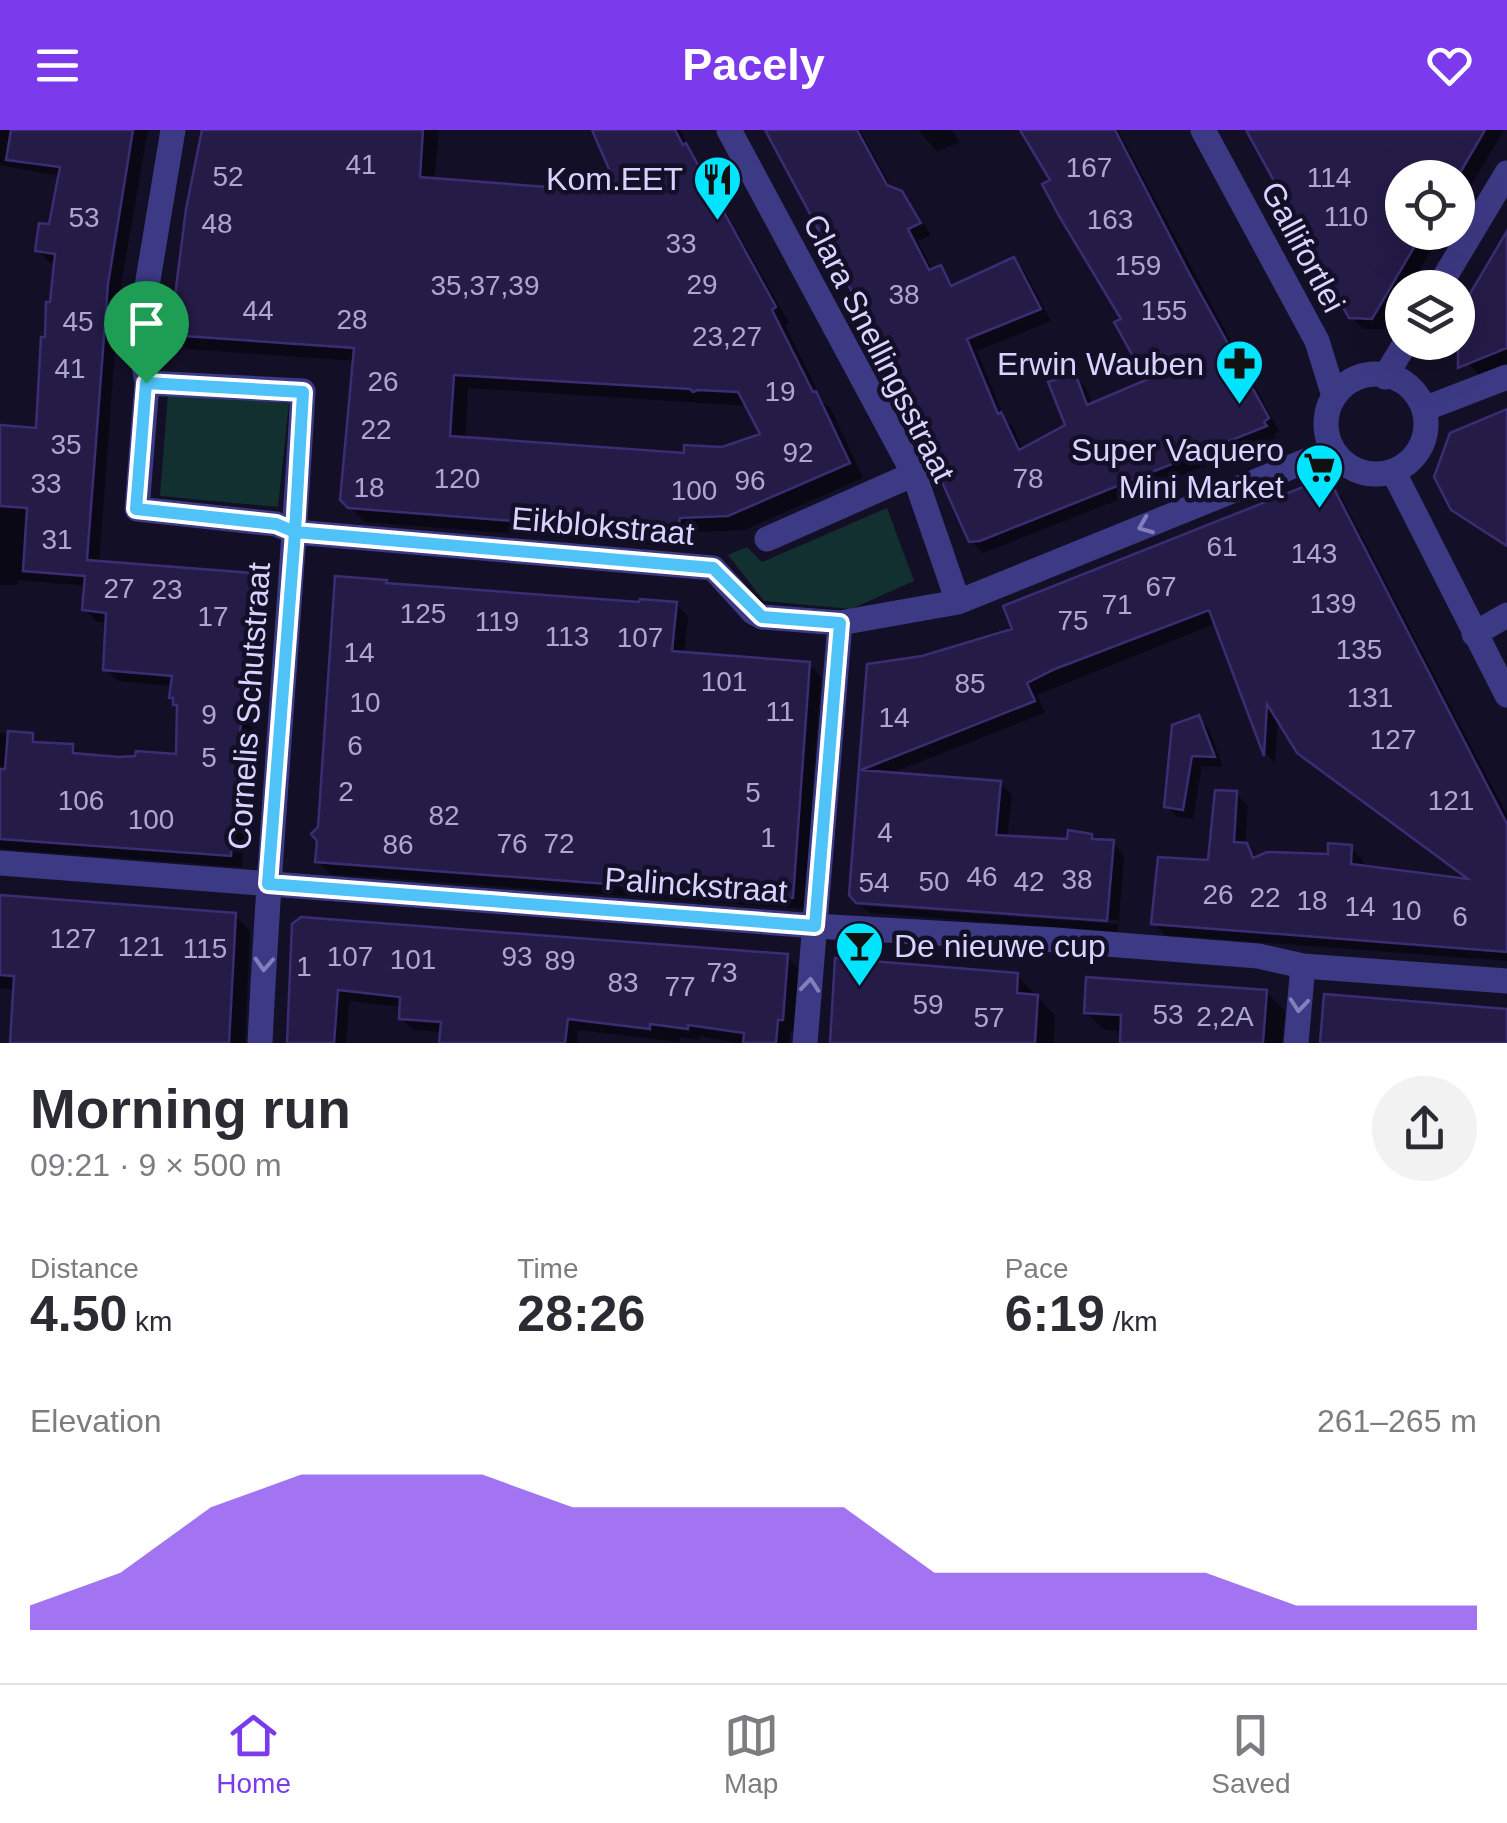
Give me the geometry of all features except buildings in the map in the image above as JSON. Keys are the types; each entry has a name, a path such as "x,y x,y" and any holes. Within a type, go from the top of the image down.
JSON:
{"street":[{"name":"Cornelis Schutstraat","path":"173,130 138,334 146,383 136,509 276,524 295,532"},
{"name":"Clara Snellingsstraat","path":"729,130 914,474 958,602"},
{"name":"Gallifortlei","path":"1203,130 1317,342 1334,396"},
{"path":"1449,270 1507,173"},
{"name":"Gallifortlei","path":"1317,342 1359,377"},
{"path":"1385,377 1395,360"},
{"path":"1359,377 1385,377 1408,385 1424,409 1426,430 1420,448 1394,473 1357,471 1333,450 1326,423 1334,396 1359,377"},
{"path":"1424,409 1507,377"},
{"name":"Cornelis Schutstraat","path":"146,383 303,392 260,1043"},
{"name":"Eikblokstraat","path":"295,532 713,568 762,617 840,623 958,602 1333,450"},
{"path":"1394,473 1507,695"},
{"path":"767,539 914,474"},
{"path":"1474,634 1507,616"},
{"path":"805,1043 840,623"},
{"name":"Palinckstraat","path":"0,863 815,926 1056,940 1258,956 1303,966 1507,981"},
{"path":"1296,1043 1303,966"}],"green space":[{"path":"168,394 289,403 278,507 160,496"},
{"path":"887,508 914,581 851,609 764,601 728,555 747,547 762,562"}],"place":[{"name":"Kom.EET","path":"718,222"},
{"name":"Erwin Wauben","path":"1239,406"},
{"name":"Super Vaquero Mini Market","path":"1319,510"},
{"name":"De nieuwe cup","path":"859,988"}],"route":[{"path":"146,383 136,509 276,524 295,532 268,884 815,926 840,623 762,617 713,568 295,532 303,392 146,383"}]}
